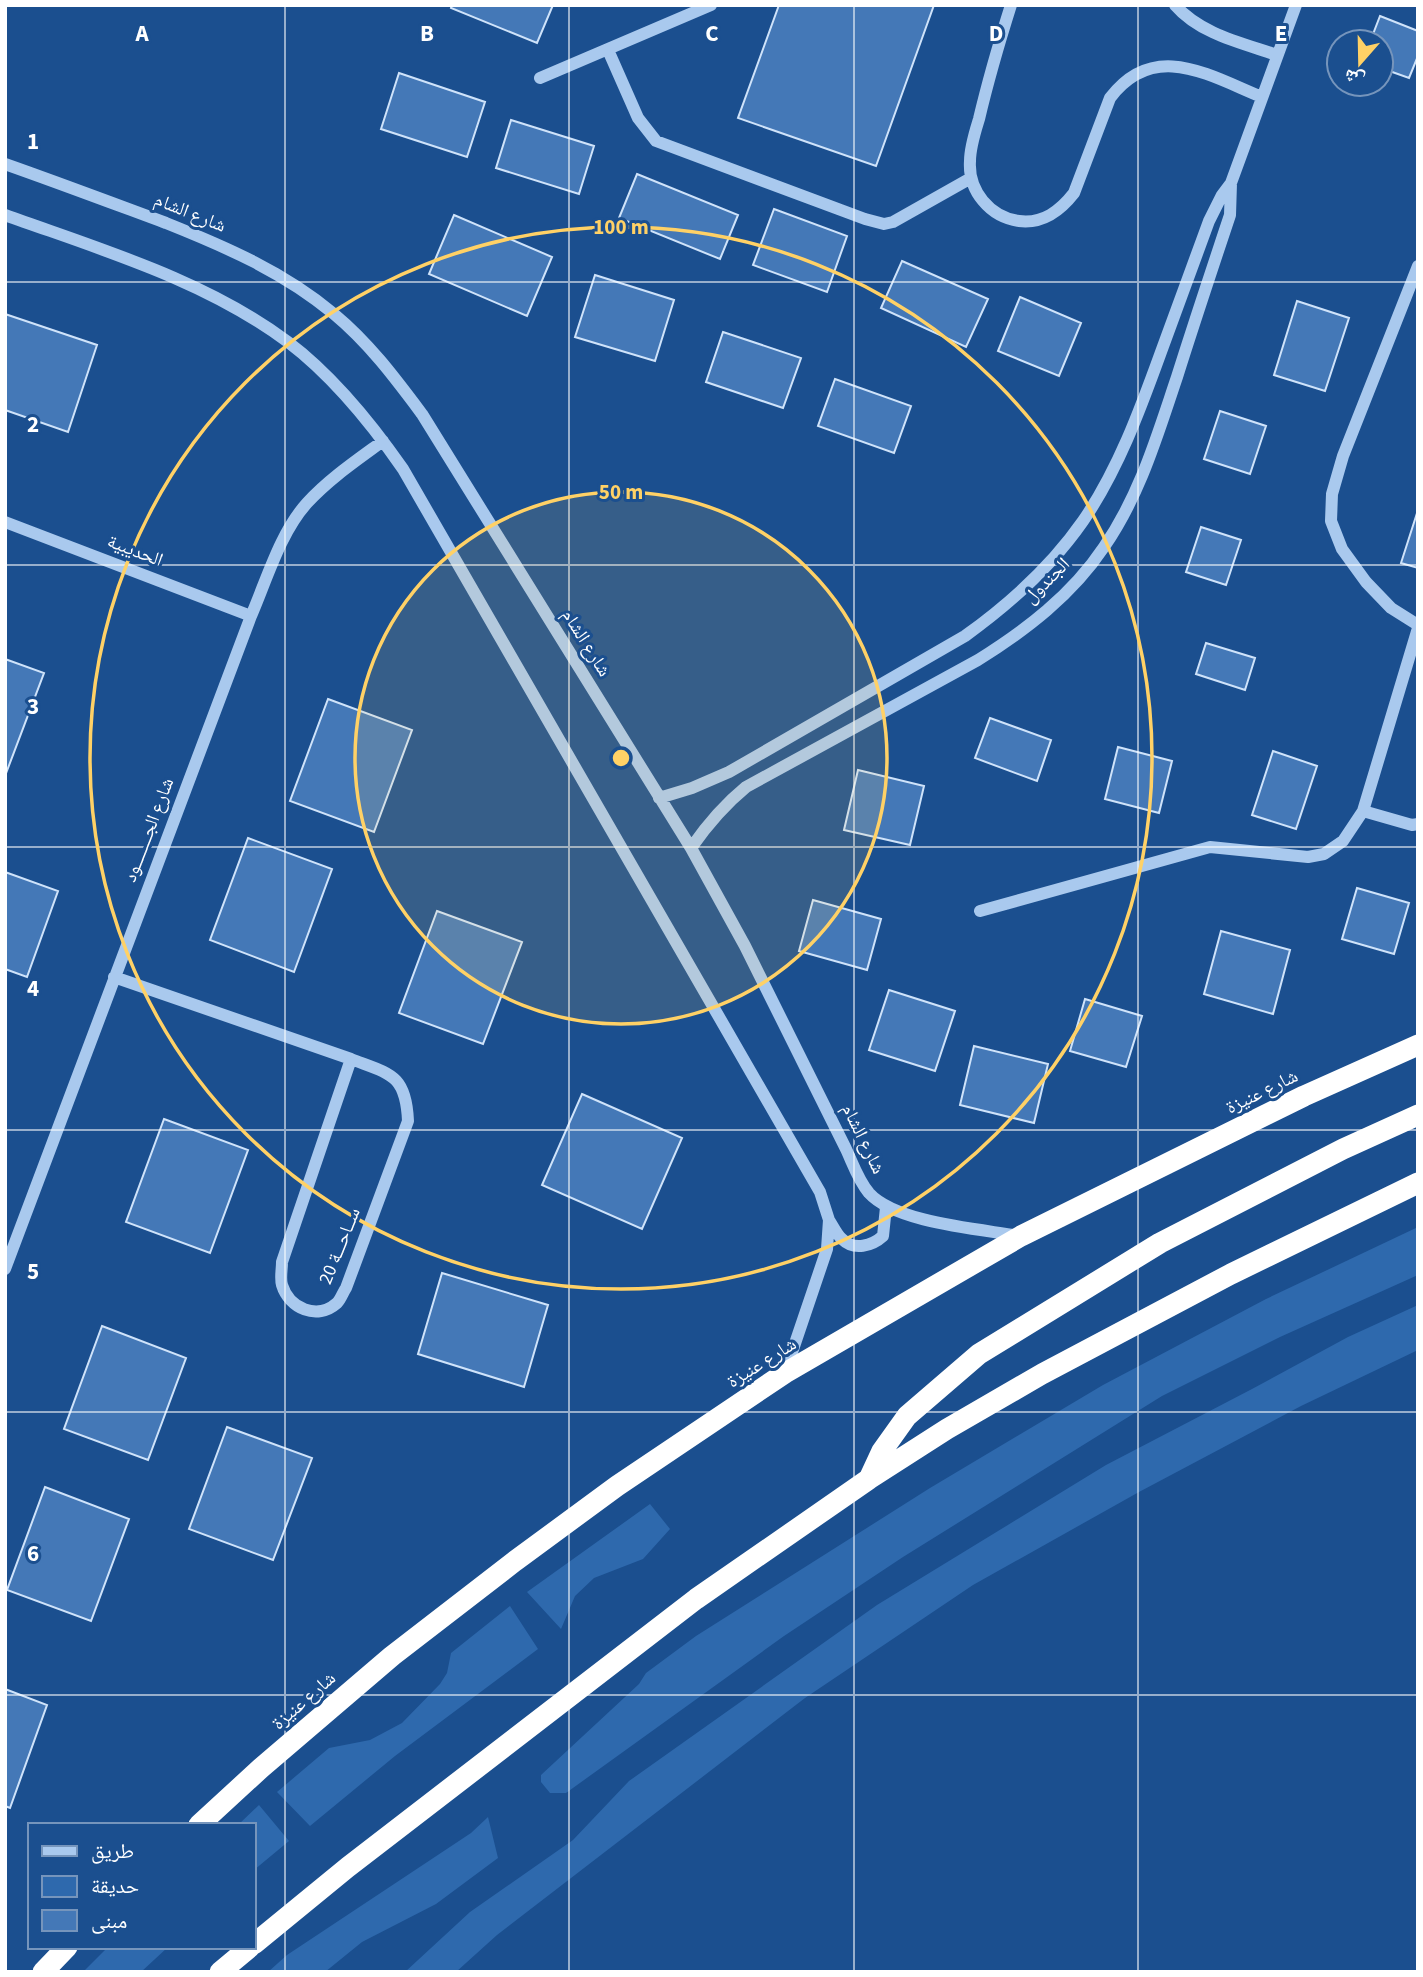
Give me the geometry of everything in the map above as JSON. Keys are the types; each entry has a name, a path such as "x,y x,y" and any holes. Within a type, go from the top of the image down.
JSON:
{"highway":[{"name":"شارع عنيزة","path":"201,1823 392,1656 494,1576 617,1486 785,1373 1021,1236 1304,1097 1418,1045"},
{"path":"869,1479 882,1451 906,1416 979,1354 1160,1242 1343,1149 1418,1115"},
{"path":"256,1943 348,1867 696,1599 869,1479 947,1429 1042,1374 1230,1274 1418,1183"},
{"path":"43,1972 65,1949"},
{"path":"220,1972 248,1949"}],"street":[{"path":"540,78 711,5"},
{"path":"1012,5 989,78 969,162 975,191 996,213 1009,219 1031,220 1053,214 1065,205 1074,193 1110,98 1120,85 1147,68 1180,66 1262,97"},
{"path":"1175,5 1197,25 1277,55"},
{"name":"الجندول","path":"659,799 729,772 953,643 999,612 1040,573 1084,520 1105,484 1141,406 1214,208 1231,183 1296,5"},
{"path":"608,50 638,118 656,141 865,219 884,224 893,222 971,178"},
{"name":"شارع الشام","path":"5,164 131,210 239,254 301,289 357,334 382,361 422,414 691,848 745,946 860,1182 886,1207 934,1222 1021,1236"},
{"name":"الجندول","path":"691,848 718,813 746,787 1014,638 1084,573 1104,548 1124,514 1153,450 1230,215 1231,183"},
{"path":"5,215 166,275 211,295 261,323 325,374 403,468 809,1168 821,1192 829,1220 842,1240 858,1247 871,1245 883,1236 886,1207"},
{"path":"980,912 1210,847 1308,858 1324,855 1343,841 1363,811 1418,627 1391,608 1366,582 1342,549 1331,521 1332,494 1343,456 1418,266"},
{"name":"شارع الجــــــــود","path":"5,1269 251,615 281,546 306,505 337,475 383,441"},
{"name":"الحديبية","path":"5,522 251,615"},
{"path":"1363,811 1412,825 1418,824"},
{"name":"ســاحـــة 20","path":"114,976 351,1059 389,1074 400,1083 407,1099 408,1121 346,1288 337,1303 322,1311 305,1311 288,1300 281,1282 282,1262 351,1059"},
{"path":"785,1373 827,1249 829,1220"}],"green space":[{"path":"1418,1227 1418,1275 1280,1337 1162,1396 903,1557 784,1636 566,1793 550,1793 541,1782 541,1775 639,1684 646,1673 696,1636 930,1488 1103,1385 1266,1299"},
{"path":"1418,1305 1418,1350 1301,1406 1139,1492 973,1585 805,1698 497,1935 456,1972 405,1972 470,1912 573,1840 629,1781 877,1605 1106,1465 1348,1337"},
{"path":"650,1504 670,1529 643,1559 594,1578 575,1596 561,1629 527,1592"},
{"path":"510,1606 538,1649 395,1756 310,1826 277,1792 329,1748 370,1740 402,1723 440,1684 447,1673 451,1653"},
{"path":"259,1805 289,1841 256,1868 256,1823 240,1823"},
{"path":"488,1817 498,1858 436,1904 362,1942 325,1972 268,1972 287,1955 471,1833"},
{"path":"106,1949 166,1949 141,1972 83,1972"}],"building":[{"path":"452,5 553,5 537,43 451,8"},
{"path":"779,5 934,5 876,166 738,118"},
{"path":"1380,16 1418,31 1418,56 1409,78 1395,73 1395,28 1375,28"},
{"path":"399,73 485,102 467,157 381,129"},
{"path":"511,120 594,146 579,194 496,168"},
{"path":"637,174 738,215 720,259 619,218"},
{"path":"774,209 847,236 827,292 753,265"},
{"path":"454,215 552,257 527,316 429,274"},
{"path":"902,261 988,299 966,347 881,308"},
{"path":"595,275 674,300 655,361 575,337"},
{"path":"1020,297 1081,323 1059,376 998,351"},
{"path":"1297,301 1349,318 1325,391 1274,375"},
{"path":"5,314 97,345 68,432 5,410"},
{"path":"723,332 801,358 783,408 706,382"},
{"path":"835,379 911,406 894,453 818,426"},
{"path":"1220,411 1266,426 1250,474 1204,459"},
{"path":"1418,510 1418,568 1401,563"},
{"path":"1201,527 1241,540 1226,585 1186,572"},
{"path":"1206,643 1255,658 1245,690 1196,674"},
{"path":"5,659 44,673 5,776"},
{"path":"328,699 412,730 374,832 290,801"},
{"path":"990,718 1051,740 1037,781 975,758"},
{"path":"1118,747 1172,761 1159,813 1105,799"},
{"path":"1273,751 1317,766 1296,829 1252,815"},
{"path":"858,770 924,786 910,845 844,830"},
{"path":"248,838 332,869 294,972 210,940"},
{"path":"5,872 58,891 27,977 5,969"},
{"path":"1357,888 1409,903 1394,954 1342,939"},
{"path":"813,900 881,919 867,970 799,951"},
{"path":"437,911 522,942 483,1044 399,1013"},
{"path":"1221,931 1290,950 1273,1014 1204,994"},
{"path":"889,990 955,1011 935,1071 869,1050"},
{"path":"1085,999 1142,1016 1126,1067 1070,1051"},
{"path":"974,1046 1048,1064 1034,1123 960,1105"},
{"path":"582,1094 682,1138 642,1229 542,1185"},
{"path":"164,1119 248,1150 210,1253 126,1222"},
{"path":"442,1273 548,1305 524,1387 418,1354"},
{"path":"102,1326 186,1358 148,1460 64,1429"},
{"path":"227,1427 312,1458 273,1560 189,1529"},
{"path":"45,1487 129,1519 91,1621 7,1590"},
{"path":"5,1689 47,1705 10,1808 5,1806"}]}
